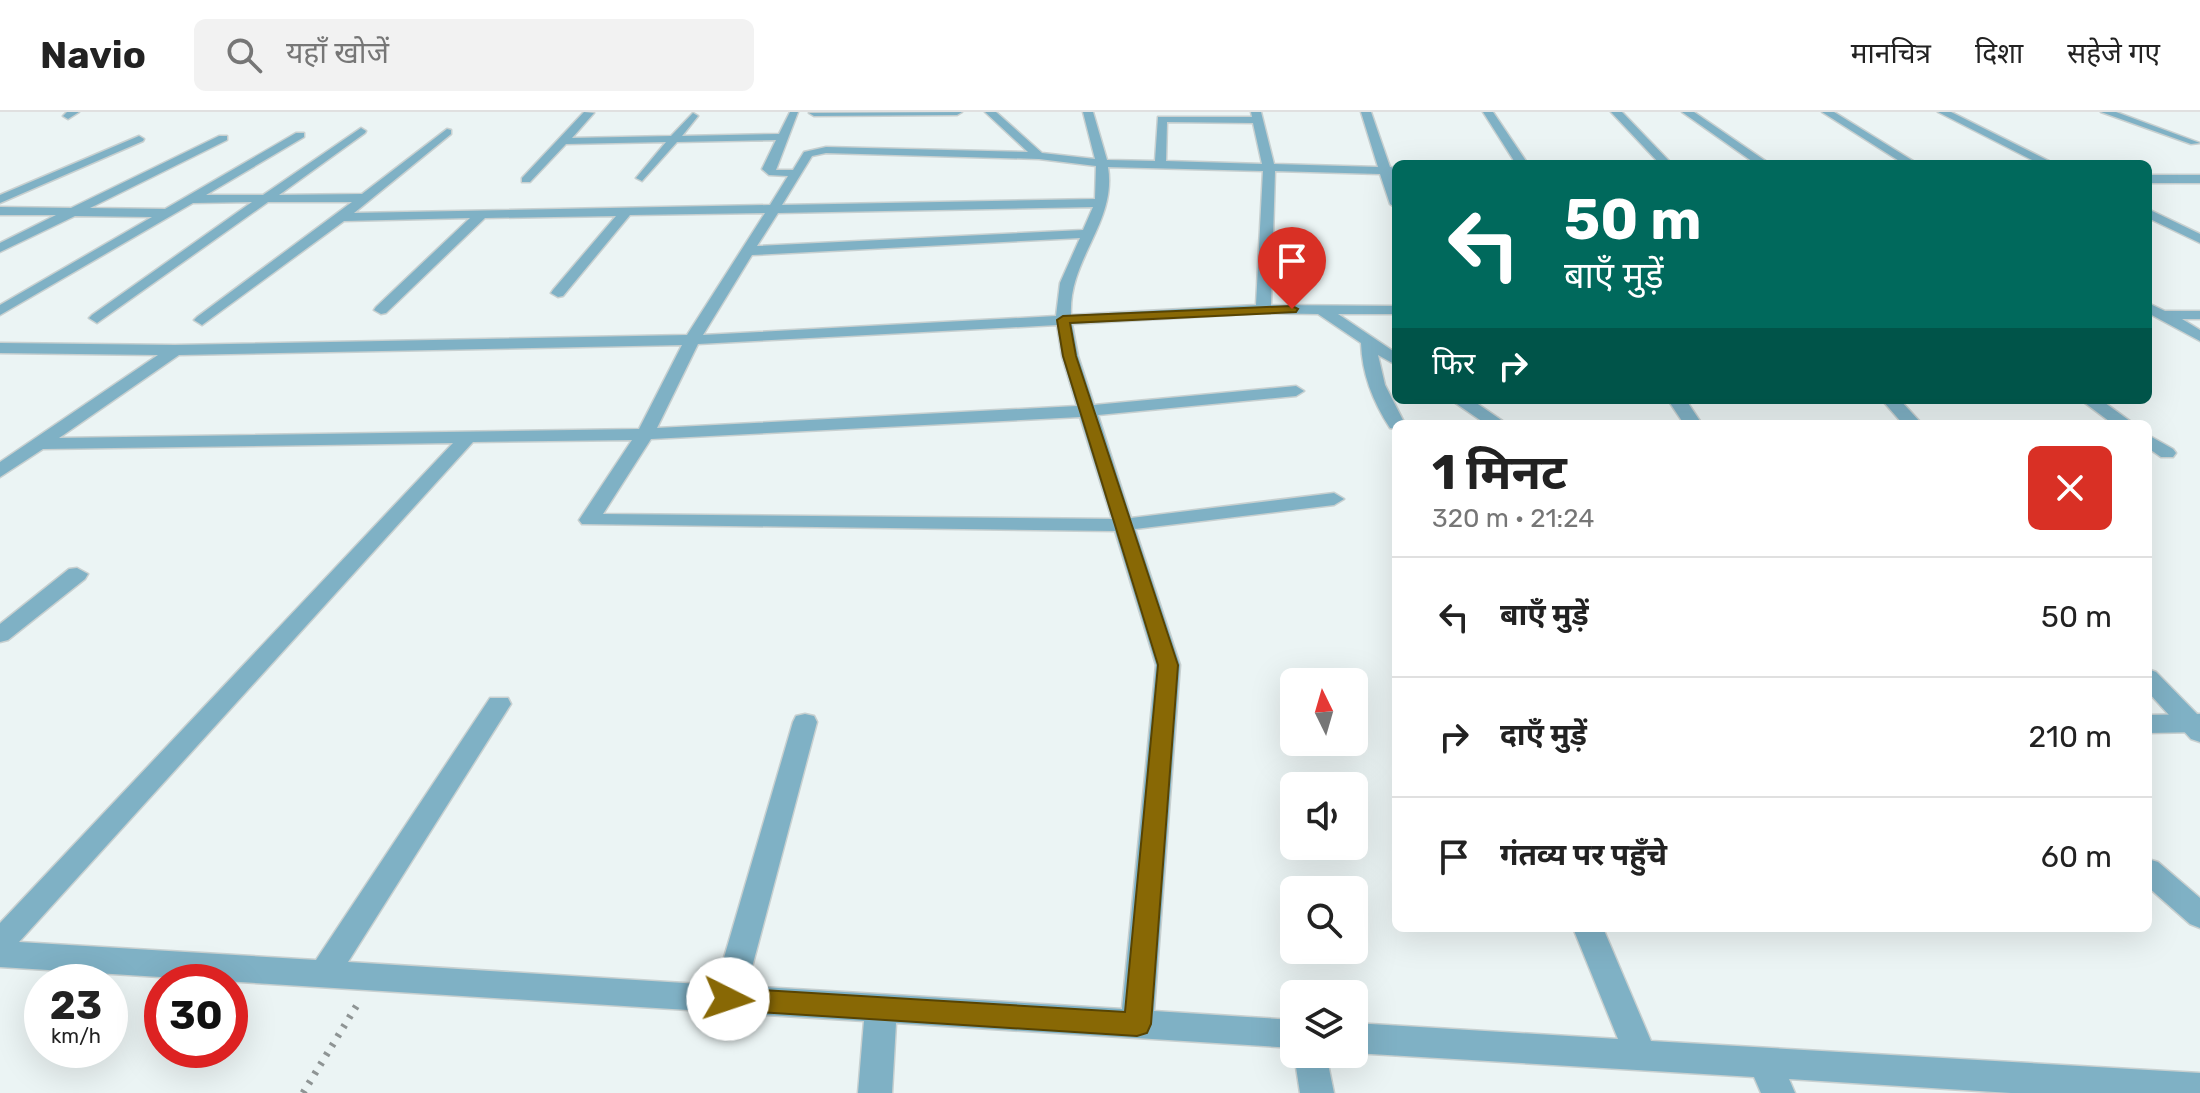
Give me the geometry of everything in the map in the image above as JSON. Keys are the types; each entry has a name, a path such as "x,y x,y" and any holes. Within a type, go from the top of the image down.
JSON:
{"street":[{"path":"814,113 957,112"},
{"path":"990,112 1039,156"},
{"path":"1088,112 1103,190 1091,234 1066,283 1063,320 1070,356 1168,665 1137,1024"},
{"path":"1334,499 1122,525 589,520 645,434 692,340 745,251 808,154 826,150 1039,156 1100,163 1391,171 1366,112"},
{"path":"1488,112 1519,160"},
{"path":"1616,112 1662,160"},
{"path":"1687,112 1758,160"},
{"path":"1827,112 1905,160"},
{"path":"1943,112 2041,160"},
{"path":"2106,112 2195,142"},
{"path":"526,180 589,113"},
{"path":"793,173 773,173 768,169 794,113"},
{"path":"642,178 693,116"},
{"path":"1160,165 1162,119 1257,116 1269,168 1263,309"},
{"path":"97,318 361,131"},
{"path":"202,320 366,198 447,132"},
{"path":"0,311 300,135"},
{"path":"563,141 783,137"},
{"path":"0,248 223,138"},
{"path":"0,199 139,139"},
{"path":"2152,179 2200,179"},
{"path":"191,199 366,198"},
{"path":"341,217 1099,203"},
{"path":"0,211 167,213"},
{"path":"558,293 626,212"},
{"path":"381,310 482,214"},
{"path":"2152,215 2200,239"},
{"path":"745,251 1091,234"},
{"path":"0,348 175,350 692,340 1263,309 1392,310"},
{"path":"1321,309 1392,357"},
{"path":"2152,312 2200,315"},
{"path":"2152,312 2200,336"},
{"path":"1369,343 1377,389 1394,420"},
{"path":"0,360 18,349"},
{"path":"0,471 175,350"},
{"path":"39,444 645,434 1088,411 1296,391"},
{"path":"1466,404 1492,420"},
{"path":"1895,404 1909,420"},
{"path":"2096,404 2119,420"},
{"path":"0,943 468,437"},
{"path":"2152,443 2167,453"},
{"path":"0,635 77,574"},
{"path":"2152,681 2197,726"},
{"path":"324,974 499,704"},
{"path":"728,999 805,722"},
{"path":"2152,724 2197,726"},
{"path":"2152,874 2200,916"},
{"path":"1590,932 1641,1055"},
{"path":"0,954 1280,1033"},
{"path":"875,1093 881,1009"},
{"path":"1368,1039 1641,1055 1771,1078 2200,1089"},
{"path":"1313,1068 1317,1093"}],"path":[{"path":"303,1093 338,1041 372,977"}],"route":[{"path":"728,999 1137,1024 1168,665 1070,356 1063,320 1292,309"}]}
